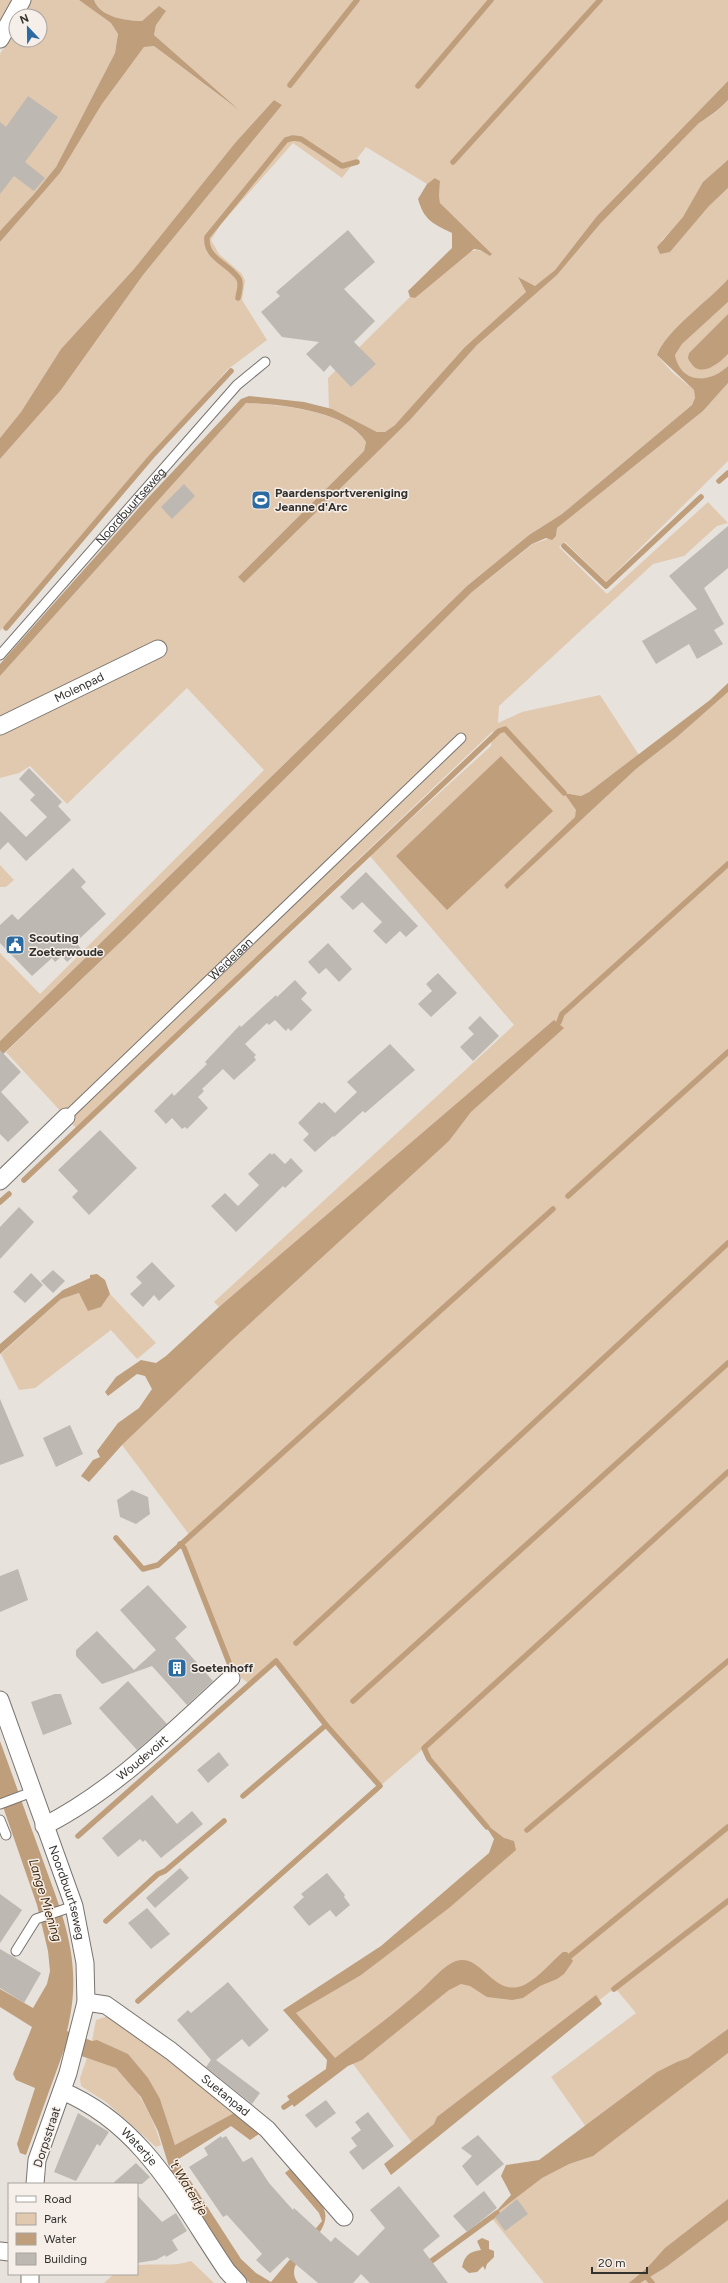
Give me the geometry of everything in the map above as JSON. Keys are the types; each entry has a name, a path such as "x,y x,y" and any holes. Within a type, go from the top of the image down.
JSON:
{"street":[{"path":"0,39 22,0"},
{"name":"Molenpad","path":"0,726 158,649"},
{"name":"Weidelaan","path":"0,1180 66,1117"},
{"name":"Woudevoirt","path":"44,1826 67,1815 144,1757 231,1678"},
{"name":"Noordbuurtseweg","path":"0,1700 29,1793 44,1826 70,1908 85,1963 86,2002 73,2057 62,2091"},
{"name":"Suetanpad","path":"86,2002 106,2005 171,2051 267,2129 344,2217"},
{"name":"Dorpsstraat","path":"35,2183 37,2160 62,2091"},
{"name":"Watertje","path":"62,2091 82,2100 100,2113 128,2134 153,2159 227,2271 238,2283"}],"lane":[{"name":"Noordbuurtseweg","path":"0,655 237,385 265,362"},
{"name":"Weidelaan","path":"66,1117 461,738"},
{"path":"0,1804 29,1793"},
{"path":"0,1820 6,1835"},
{"path":"16,1951 36,1919 70,1908"}],"green space":[{"path":"0,0 12,0 16,4 14,8 8,8 8,18 0,32"},
{"path":"31,0 79,0 111,23 118,34 115,53 56,167 34,194 0,231 0,54 8,40 8,48 48,48 48,8 26,8"},
{"path":"94,0 728,0 728,81 597,216 555,270 535,286 519,278 526,292 395,425 385,432 377,432 329,409 328,378 410,297 415,297 467,253 476,250 490,256 492,254 440,203 440,181 436,178 427,184 366,147 342,178 293,143 221,224 211,240 219,254 242,274 245,281 242,300 267,340 227,370 0,631 0,459 61,390 143,275 282,105 274,100 235,143 134,269 61,349 21,412 0,438 0,242 60,173 102,104 144,47 154,46 233,106 154,35 156,25 165,11 159,6 142,21 135,21 121,19 108,14 97,6"},
{"path":"728,100 728,173 661,241 670,252 709,206 728,188 728,279 669,336 657,355 672,372 694,390 695,398 692,405 562,514 529,535 467,586 0,1041 0,953 40,994 264,770 187,688 67,804 30,766 19,773 0,778 0,676 246,403 276,405 311,411 344,423 356,431 366,442 364,451 238,577 244,583 410,420 477,345 557,275 600,224 699,123 715,113"},
{"path":"728,302 728,314 689,353 690,363 700,369 710,368 728,354 728,366 713,376 697,378 689,376 678,365 675,355 682,344"},
{"path":"728,383 728,461 606,582 565,542 559,547 607,594 708,502 728,523 717,526 684,556 653,564 499,706 498,723 522,712 600,695 639,755 589,792 581,796 565,793 577,810 575,817 504,885 507,888 636,769 677,737 728,692 728,2283 544,2283 491,2217 591,2134 551,2077 636,2013 615,1988 413,2144 350,2060 336,2067 290,2011 354,1974 505,1848 429,1759 424,1748 380,1786 326,1725 276,1661 249,1684 232,1670 184,1548 188,1533 122,1445 232,1340 449,1141 471,1112 555,1020 219,1307 214,1302 514,1025 370,856 491,746 493,731 76,1128 6,1052 130,933 472,592 533,544 556,536 557,528 703,411"},
{"path":"0,865 14,880 6,887 0,887"},
{"path":"79,1293 101,1307 110,1294 156,1343 137,1359 111,1330 35,1388 19,1390 1,1354 61,1299"},
{"path":"111,2015 234,2113 175,2145 160,2099 92,2041 96,2020"},
{"path":"87,2058 113,2066 131,2083 149,2114 161,2145 156,2147 106,2102 81,2086 80,2078"},
{"path":"191,2261 214,2283 104,2283 113,2275 138,2275 138,2265 185,2263"}],"water":[{"path":"79,0 94,0 97,6 114,17 136,21 142,21 159,6 166,11 156,25 154,35 239,110 154,46 144,47 102,104 60,173 0,242 0,231 34,194 56,167 115,53 118,34 111,23"},
{"path":"728,81 728,100 725,104 699,123 600,224 557,275 477,345 410,420 244,583 238,577 364,451 366,442 357,431 329,416 312,411 276,405 246,403 0,676 0,664 145,501 241,399 249,396 304,402 332,409 377,432 385,432 395,425 465,347 526,292 518,277 535,286 555,270 597,216"},
{"path":"274,100 282,105 143,275 61,390 0,459 0,438 21,412 61,349 134,269 235,143"},
{"path":"728,160 728,188 709,206 670,252 660,254 657,247 683,217 703,182"},
{"path":"435,178 440,181 440,203 492,254 490,256 480,250 474,249 415,298 410,297 408,291 452,248 452,233 434,224 426,217 418,199 427,184"},
{"path":"728,279 728,302 682,344 675,355 678,365 683,371 689,376 697,378 713,376 728,366 728,383 703,411 557,528 556,536 552,540 546,538 532,544 472,592 130,933 0,1057 0,1041 467,586 529,535 562,514 692,405 695,398 694,390 657,355 662,345 678,326"},
{"path":"728,314 728,354 718,363 707,369 702,370 696,368 692,365 688,358 689,353"},
{"path":"728,683 728,692 677,737 636,769 507,889 504,885 575,817 576,810 564,793 581,796 589,792 710,700"},
{"path":"501,756 553,811 447,910 396,856"},
{"path":"554,1020 564,1028 471,1112 449,1141 232,1340 122,1445 89,1482 81,1476 93,1460 100,1457 97,1451 118,1423 139,1408 152,1389 145,1376 137,1374 108,1396 105,1392 116,1377 141,1360 156,1363 166,1356 219,1307"},
{"path":"97,1274 105,1280 110,1294 101,1307 88,1311 79,1293 61,1299 0,1354 0,1344 63,1290 90,1278 90,1275"},
{"path":"0,1741 57,1900 69,1941 73,1983 72,2006 67,2031 92,2041 97,2040 128,2054 148,2078 160,2099 175,2145 234,2113 259,2134 250,2140 231,2126 177,2160 241,2259 256,2273 271,2282 322,2221 319,2213 285,2173 291,2168 309,2187 318,2198 324,2209 325,2219 322,2229 301,2256 296,2265 294,2274 298,2283 250,2283 237,2273 171,2173 158,2131 141,2097 116,2068 64,2050 26,2155 20,2153 17,2144 35,2088 16,2080 13,2074 32,2027 0,2007 0,1989 33,2008 47,1984 50,1971 48,1951 37,1905 0,1798"},
{"path":"483,1822 504,1838 514,1841 516,1850 449,1908 361,1975 296,2013 335,2058 400,2008 451,1963 465,1960 473,1963 497,1982 505,1986 515,1988 531,1981 563,1952 567,1952 573,1961 564,1974 557,1979 540,1986 523,1998 512,2000 487,1997 470,1986 461,1984 449,1990 362,2060 348,2066 294,2107 287,2096 326,2069 327,2060 283,2010 381,1946 489,1853 494,1839"},
{"path":"596,1995 602,2004 391,2175 384,2164 434,2124 437,2117"},
{"path":"728,2029 728,2053 593,2156 569,2164 542,2178 491,2217 511,2195 501,2176 506,2165 539,2160 657,2072 688,2058"},
{"path":"728,2199 728,2220 666,2267 640,2283 629,2283 647,2268 665,2248"},
{"path":"482,2238 489,2241 489,2249 494,2251 494,2257 487,2264 485,2270 483,2266 477,2272 469,2273 462,2267 463,2263 468,2255 481,2250 477,2241"}],"building":[{"path":"28,96 58,117 25,162 45,178 34,191 14,176 0,194 0,122 6,127"},
{"path":"348,230 375,262 344,289 375,321 354,342 376,364 351,387 330,365 324,372 306,354 319,342 282,337 261,312 280,296 276,292"},
{"path":"184,484 195,496 172,519 161,507"},
{"path":"728,526 728,568 704,588 724,624 714,630 723,644 697,659 689,644 656,664 642,641 697,609 669,576"},
{"path":"29,768 62,802 58,806 71,820 26,861 8,842 0,850 0,811 26,837 47,817 30,800 35,795 19,779"},
{"path":"73,868 86,882 81,887 106,914 76,942 81,949 67,962 62,956 55,962 52,958 32,976 0,943 0,925 12,914 18,920"},
{"path":"366,872 418,926 406,937 400,931 386,944 373,931 382,922 362,902 353,910 340,897"},
{"path":"328,943 352,969 339,982 326,968 319,974 308,962"},
{"path":"438,973 457,993 431,1017 418,1004 432,991 426,984"},
{"path":"295,980 307,993 301,999 312,1010 291,1031 288,1028 286,1031 275,1020 269,1025 267,1023 245,1044 256,1055 254,1057 256,1060 234,1080 223,1069 202,1089 204,1091 198,1097 208,1108 187,1129 185,1127 182,1129 172,1118 166,1124 154,1111 172,1093 174,1096 207,1064 205,1062 240,1025 241,1027"},
{"path":"480,1016 499,1036 473,1061 460,1047 474,1034 468,1028"},
{"path":"390,1044 415,1070 365,1113 363,1111 315,1152 303,1140 309,1134 298,1123 319,1102 322,1104 324,1102 335,1113 357,1092 347,1082"},
{"path":"0,1050 21,1072 1,1092 29,1122 8,1142 0,1134"},
{"path":"100,1130 137,1168 89,1215 72,1197 78,1191 58,1170"},
{"path":"270,1153 272,1155 274,1153 285,1164 291,1158 303,1171 285,1188 283,1186 236,1232 211,1206 225,1193 238,1206 259,1185 248,1174"},
{"path":"19,1207 34,1222 0,1259 0,1227"},
{"path":"152,1262 175,1286 159,1301 154,1295 143,1307 130,1294 142,1283 136,1277"},
{"path":"53,1270 65,1281 53,1293 41,1281"},
{"path":"31,1273 43,1285 25,1303 13,1292"},
{"path":"0,1399 24,1456 0,1465"},
{"path":"70,1425 83,1454 56,1467 43,1438"},
{"path":"132,1490 148,1497 150,1514 136,1524 120,1517 117,1500"},
{"path":"18,1569 28,1600 0,1612 0,1576"},
{"name":"Soetenhoff","path":"148,1585 187,1627 175,1638 213,1681 187,1705 152,1666 102,1684 76,1656 76,1650 97,1631 134,1670 156,1650 120,1610"},
{"path":"128,1681 167,1724 137,1750 99,1708"},
{"path":"55,1694 61,1694 72,1724 43,1735 31,1702"},
{"path":"219,1752 229,1765 208,1783 197,1770"},
{"path":"152,1795 177,1824 192,1811 203,1824 161,1858 145,1840 143,1842 140,1839 118,1857 102,1838"},
{"path":"180,1868 189,1878 155,1908 146,1898"},
{"path":"327,1873 345,1895 344,1897 350,1905 336,1917 330,1910 309,1926 293,1907 304,1897 301,1894"},
{"path":"0,1894 22,1910 0,1943"},
{"path":"147,1908 170,1934 151,1949 128,1923"},
{"path":"0,1949 41,1973 24,2003 0,1988"},
{"path":"228,1982 269,2030 249,2047 242,2039 216,2060 260,2093 252,2104 206,2067 211,2060 177,2020 188,2010 191,2013"},
{"path":"326,2100 336,2113 316,2128 305,2115"},
{"path":"368,2112 394,2146 363,2170 349,2152 357,2146 351,2138 361,2130 355,2122"},
{"path":"78,2113 109,2132 100,2146 97,2144 76,2181 54,2172"},
{"path":"478,2135 504,2164 477,2186 462,2166 472,2156 461,2148"},
{"path":"221,2136 222,2138 226,2136 243,2162 252,2157 269,2183 293,2210 294,2208 331,2242 335,2237 358,2256 385,2228 370,2210 399,2186 440,2236 423,2250 448,2283 370,2283 361,2274 353,2283 318,2283 287,2257 270,2273 256,2260 262,2254 227,2215 223,2217 189,2167 208,2155 204,2148"},
{"path":"136,2163 150,2177 142,2184 113,2183"},
{"path":"484,2191 497,2208 467,2232 453,2216"},
{"path":"138,2196 162,2222 176,2213 187,2231 172,2240 178,2250 166,2257 165,2255 156,2260 138,2263"},
{"path":"517,2199 528,2214 505,2231 495,2217"}],"waterway":[{"path":"290,85 357,0"},
{"path":"418,86 491,0"},
{"path":"453,162 600,0"},
{"path":"238,298 240,286 239,279 210,251 207,244 207,237 286,140 293,138 301,139 342,166 357,162"},
{"path":"6,628 152,456 231,371"},
{"path":"719,481 728,473"},
{"path":"564,546 606,586 701,497"},
{"path":"24,1180 499,731 505,729 564,793"},
{"path":"559,1022 562,1014 728,864"},
{"path":"568,1196 728,1052"},
{"path":"0,1202 9,1194"},
{"path":"116,1538 143,1569 158,1565 553,1209"},
{"path":"296,1643 728,1243"},
{"path":"353,1701 728,1363"},
{"path":"487,1827 429,1759 424,1748 728,1472"},
{"path":"180,1544 184,1548 232,1670"},
{"path":"78,1836 276,1661 326,1725 380,1786 138,2001"},
{"path":"527,1830 728,1661"},
{"path":"243,1796 326,1725"},
{"path":"106,1921 158,1874 165,1871 224,1821"},
{"path":"564,1961 728,1827"},
{"path":"614,1989 728,1901"},
{"path":"284,2107 297,2098"},
{"path":"426,2265 497,2213"},
{"path":"649,2273 646,2276 652,2283"}],"place":[{"name":"Paardensportvereniging Jeanne d'Arc","path":"261,500"},
{"name":"Scouting Zoeterwoude","path":"15,945"},
{"name":"Soetenhoff","path":"177,1668"}],"water label":[{"name":"Lange Miening","path":"46,1900"},
{"name":"'t Watertje","path":"189,2187"}]}
